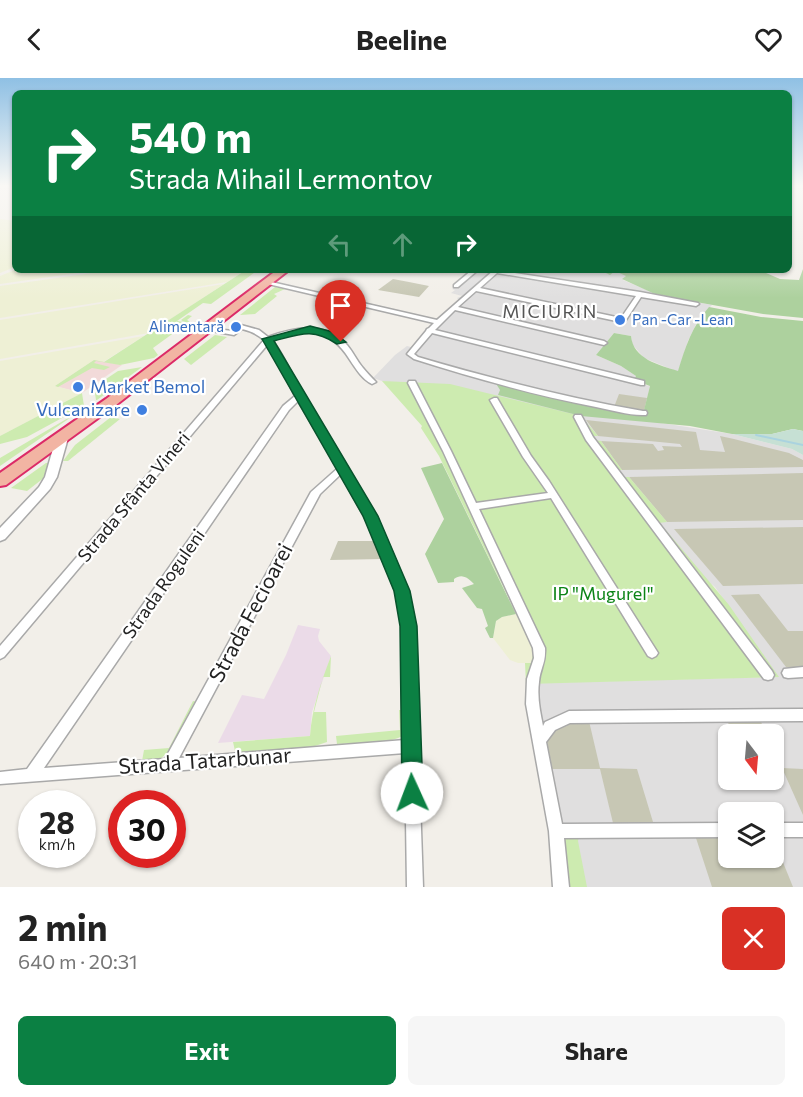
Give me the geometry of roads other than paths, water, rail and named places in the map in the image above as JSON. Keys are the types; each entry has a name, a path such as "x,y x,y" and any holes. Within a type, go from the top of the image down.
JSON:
{"highway":[{"path":"0,481 62,438 280,273"}],"street":[{"path":"456,286 472,273"},
{"path":"494,273 429,330 410,352 411,355 528,390 577,402 643,413"},
{"path":"522,273 696,304"},
{"path":"267,283 438,322"},
{"path":"474,289 623,319 640,294"},
{"path":"453,308 604,343"},
{"path":"208,329 234,333 241,327 257,330 268,339 299,396 371,516 402,591 408,626 415,887"},
{"path":"268,339 306,329 329,334 345,346 364,375 372,382"},
{"path":"429,330 641,383"},
{"name":"Strada Sfânta Vineri","path":"0,654 268,339"},
{"path":"412,383 539,648 540,658 533,679 532,705 556,831 561,887"},
{"name":"Strada Roguleni","path":"31,775 286,408 299,396"},
{"path":"494,400 652,653"},
{"path":"578,417 589,438 768,675"},
{"path":"0,536 44,489 51,477 62,438"},
{"name":"Strada Fecioarei","path":"169,764 316,492 342,469"},
{"path":"473,507 552,495"},
{"path":"788,673 803,672"},
{"path":"539,741 550,726 570,717 803,715"},
{"name":"Strada Tatarbunar","path":"0,778 411,746"},
{"path":"556,831 718,830"},
{"path":"784,830 803,830"}],"waterway":[{"path":"756,435 803,445"}],"place":[{"name":"Pan -Car -Lean","path":"620,320"},
{"name":"Alimentară","path":"236,327"},
{"name":"Market Bemol","path":"78,387"},
{"name":"Vulcanizare","path":"142,410"}],"district":[{"name":"MICIURIN","path":"550,312"}],"park label":[{"name":"IP \"Mugurel\"","path":"603,594"}]}
